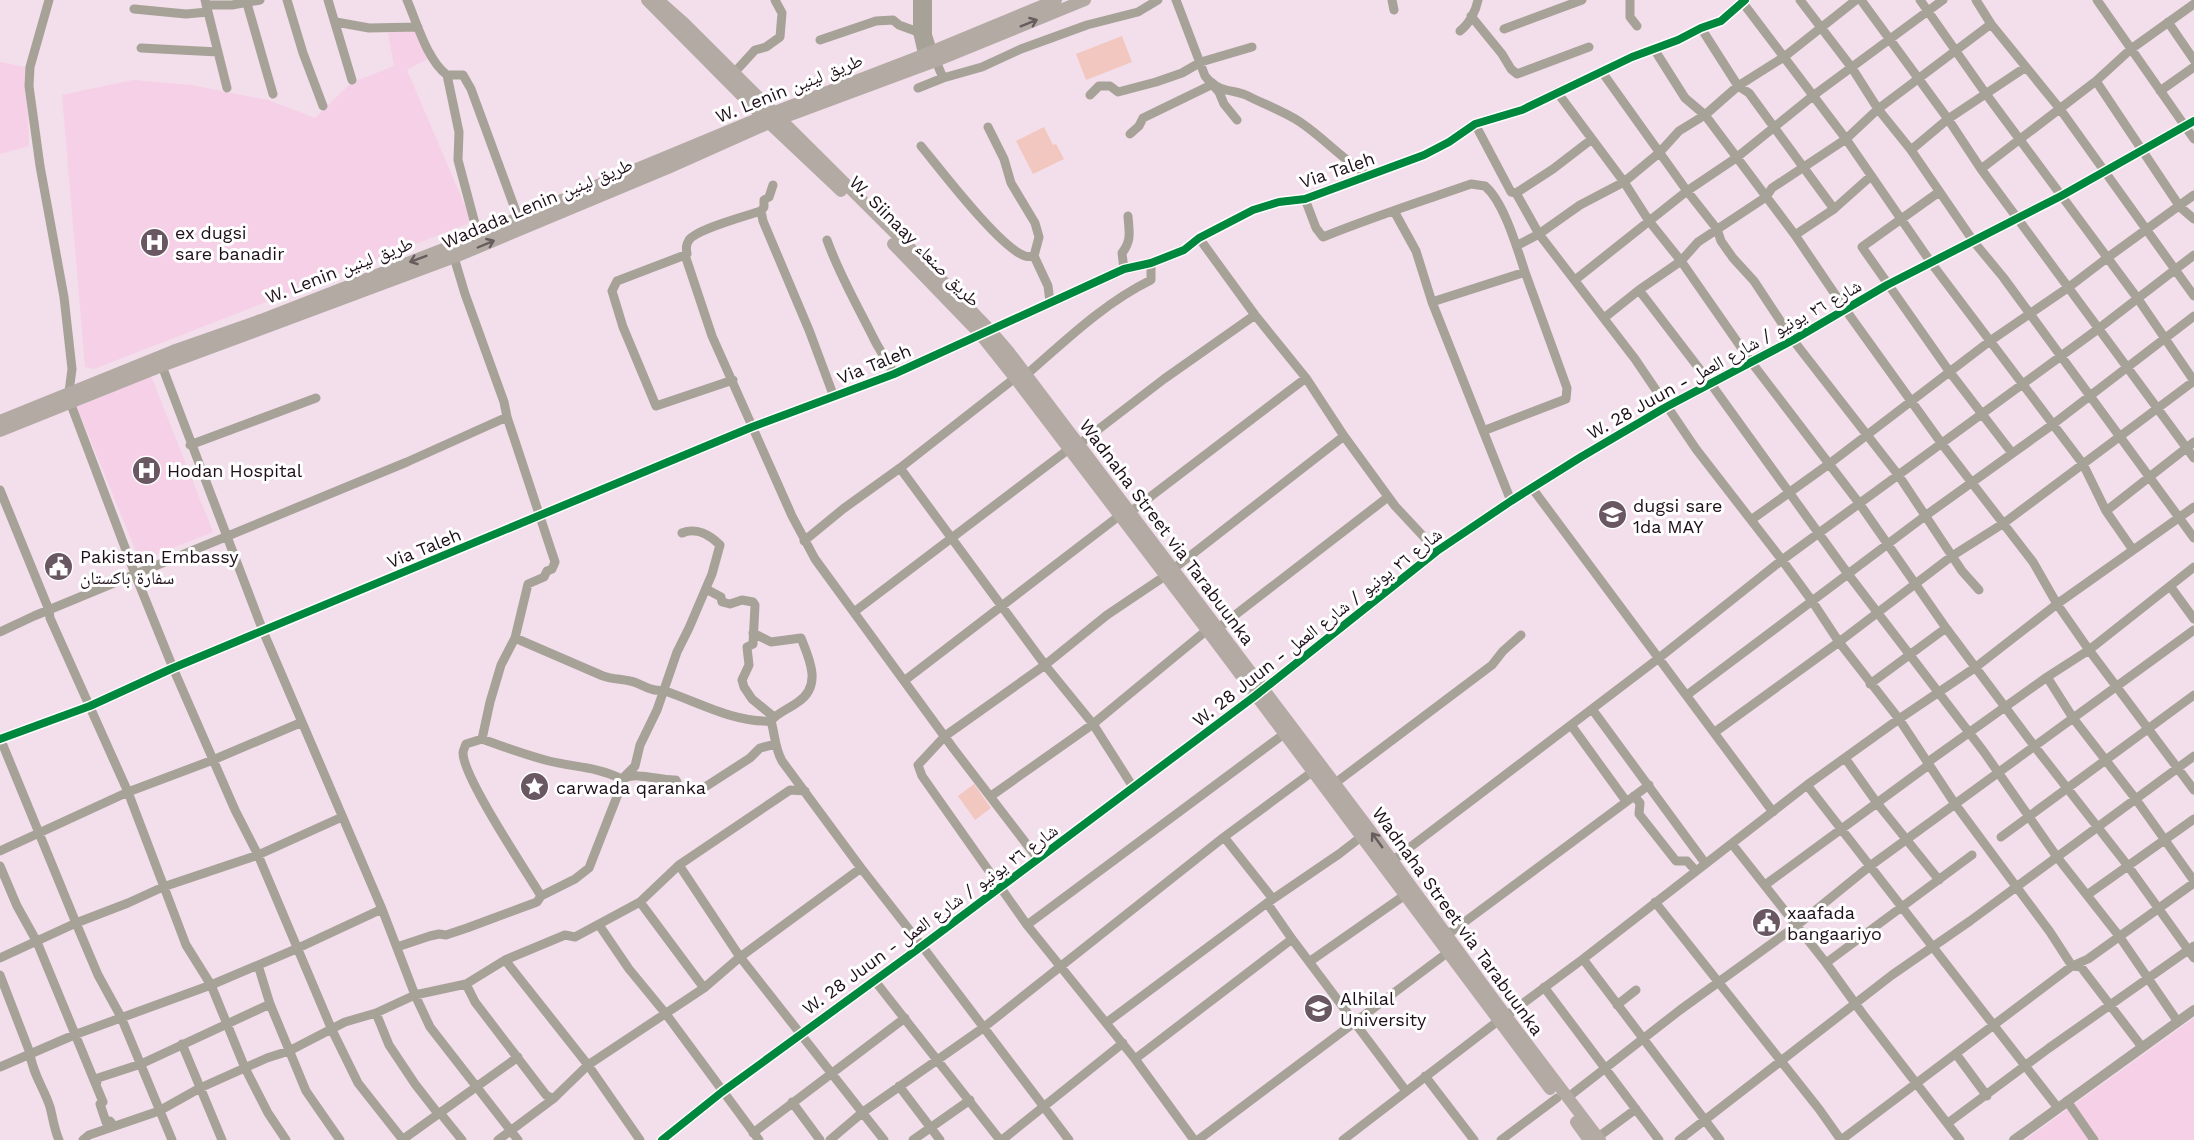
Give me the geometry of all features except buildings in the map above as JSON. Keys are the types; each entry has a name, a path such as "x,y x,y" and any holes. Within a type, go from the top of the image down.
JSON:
{"main road":[{"path":"647,0 771,118"},
{"path":"658,0 734,73 771,118"},
{"name":"W. Lenin طريق لينين","path":"771,118 929,58 1037,4 1056,0"},
{"path":"929,58 1085,0"},
{"name":"Wadada Lenin طريق لينين","path":"0,431 70,397 162,366 453,251 771,118"},
{"name":"W. Siinaay طريق صنعاء","path":"771,118 985,332 1021,376 1212,629 1259,693 1284,734 1447,953 1596,1139"},
{"name":"W. Lenin طريق لينين","path":"0,421 70,397 453,251 478,235 518,218 667,163"},
{"name":"Wadnaha Street via Tarabuunka","path":"1259,693 1334,784 1392,861 1447,935 1502,1019"}],"street":[{"path":"49,0 30,67 29,86 40,166 64,297 72,369 70,397 135,574 173,668 258,855 296,949 358,1083 402,1140 518,1057"},
{"path":"134,9 186,14 207,6 260,0"},
{"path":"287,0 303,53 323,106"},
{"path":"328,0 352,80"},
{"path":"407,0 431,57 447,75 459,132 458,160 478,235"},
{"path":"734,73 755,50 766,47 780,37 782,13 775,0"},
{"path":"918,0 918,32 929,58 943,78"},
{"path":"927,0 929,58"},
{"path":"918,88 982,67 1021,49 1087,25 1138,12 1158,0"},
{"path":"1176,0 1205,76 1218,89 1234,90 1299,121 1342,157 1368,174"},
{"path":"1460,31 1476,9 1478,0"},
{"path":"1504,29 1582,0"},
{"path":"1630,0 1630,17 1637,26"},
{"path":"1800,0 1852,68 1878,109 1911,150 1974,242 2003,277 2194,538"},
{"path":"1715,732 1877,614 1952,556 2004,523 2194,381 2138,298 1986,94 1920,0"},
{"path":"1575,280 1687,191 1736,158 1814,95 1943,0"},
{"path":"1976,0 1991,24 2060,109 2194,296"},
{"path":"2097,0 2160,92 2190,124 2194,139"},
{"path":"1518,245 1539,234 1580,205 1624,182 1659,153 1679,131 1705,115 1738,86 1784,57 1821,27 1863,1 1981,169 2098,329 2157,408 2190,445 2194,458"},
{"path":"247,2 273,94"},
{"path":"1744,2 1846,139 1932,264 2021,385 2083,464 2106,511 2133,550"},
{"name":"Via Taleh","path":"0,739 90,705 173,668 752,427 894,374 1124,268 1151,263 1184,250 1199,238 1253,210 1279,202 1305,199 1424,155 1449,142 1475,124 1521,110 1557,92 1721,21 1744,2"},
{"path":"1981,169 2096,81 2131,49 2194,4"},
{"path":"207,6 227,88"},
{"path":"1471,16 1517,74 1589,48"},
{"path":"820,40 876,21 893,20 899,25 918,32"},
{"path":"336,22 369,28 418,27"},
{"path":"2168,22 2194,60"},
{"path":"1604,318 1681,261 1698,242 1766,197 1772,188 1793,172 1804,168 1846,139 1878,109 1991,24"},
{"path":"1701,28 1738,86 1749,93 1834,209"},
{"path":"1090,95 1099,86 1110,86 1118,92 1156,82 1182,73 1201,62 1252,47"},
{"path":"141,48 218,52"},
{"path":"1654,49 1685,98 1705,115 1795,235 1845,309 1971,484 2033,562 2057,604 2089,650 2194,790"},
{"path":"1911,150 1948,119 2026,67"},
{"path":"2160,92 2194,67"},
{"path":"1602,72 1659,153 1717,229 1721,241 1754,281 1793,340 1899,476 1952,556 1979,590"},
{"path":"447,75 463,75 471,89 518,218"},
{"path":"2096,81 2180,207 2194,219"},
{"path":"1211,82 1233,118 1237,120"},
{"path":"1130,134 1139,126 1143,118 1210,85 1211,82"},
{"path":"1557,92 1624,182 1649,222 1681,261 1752,363 1859,503 1946,627 2192,952 2109,1005 1948,1124"},
{"path":"1475,124 1539,234 1604,318 1696,449 1782,560 1870,684 1899,719 1955,804 2015,888 2050,932 2072,966"},
{"name":"W. 28 Juun - شارع ٢٦ يونيو / شارع العمل","path":"662,1140 800,1033 875,981 1259,693 1437,550 1510,501 1666,407 1752,363 1887,285 2018,220 2190,124"},
{"path":"988,127 1004,159 1011,183 1035,223 1039,237 1034,256 1048,286 1050,302"},
{"path":"1495,200 1553,169 1592,139"},
{"path":"921,146 990,228 1024,256 1034,256"},
{"path":"1795,235 1834,209 1871,176"},
{"path":"773,184 761,211 724,222 690,238 686,247 687,254 685,255 712,336 804,541 815,560 1038,859"},
{"path":"1305,199 1316,228 1323,237 1471,184 1485,186 1495,200 1518,245 1525,272 1567,388 1566,399 1483,431"},
{"path":"1939,192 1862,247 1949,371 2012,453"},
{"path":"1751,520 1829,464 1949,371 2194,195"},
{"path":"761,211 768,234 809,330 834,397"},
{"path":"1394,211 1416,251 1432,302 1510,501"},
{"path":"1124,268 1122,253 1131,236 1128,216"},
{"path":"1199,238 1255,315 1306,378 1388,497 1437,550"},
{"path":"827,240 841,276 894,374"},
{"path":"453,251 465,294 504,402 555,562 544,577 528,584 515,638 501,665 484,720 482,739"},
{"path":"685,255 617,281 612,291 623,327 656,406 733,380"},
{"path":"1392,861 1592,710 1782,560 2098,329 2194,255"},
{"path":"804,541 843,509 1021,376 1090,320 1138,286 1151,280 1151,263"},
{"path":"1432,302 1525,272"},
{"path":"1639,290 1711,384 1877,614 1999,773 2057,857 2119,936 2178,1022"},
{"path":"854,612 1164,379 1255,315"},
{"path":"1687,695 1925,516 2052,425 2194,316"},
{"path":"162,366 190,445 263,631 286,682 300,723 382,909 415,995 430,1027 518,1140"},
{"path":"904,681 1306,378"},
{"path":"190,445 316,398"},
{"path":"0,632 407,462 507,417"},
{"path":"1344,436 1169,573 1107,615 1045,665 945,736 918,765 920,772 999,888 1123,1043 1196,1140 1447,953"},
{"path":"2106,511 2190,445"},
{"path":"900,468 1045,665 1093,724 1133,787"},
{"path":"1532,488 1773,812"},
{"path":"0,490 49,610 50,618 128,792 186,945 211,985 245,1068 268,1113 286,1140"},
{"path":"991,796 1093,724 1212,629 1388,497"},
{"path":"1343,1140 1356,1136 1425,1076 1583,959 1808,785 1976,667 2057,604 2194,507"},
{"path":"397,947 430,936 446,935 537,902 542,896 575,879 589,868 625,777 635,766 640,745 657,710 676,652 706,589 720,545 703,532 690,529 682,533"},
{"path":"1765,885 1926,767 1928,762 2047,677 2089,650 2194,567"},
{"path":"2170,586 2194,619"},
{"path":"706,589 721,597 722,602 730,604 742,600 753,602 756,610 753,644 747,647 749,665 742,680 752,699 773,719 776,744 782,761 1069,1140"},
{"path":"1870,684 1946,627"},
{"path":"1502,1140 1605,1069 1718,981 1796,926 1870,866 2194,630"},
{"path":"515,638 603,676 615,680 631,681 654,690 663,690 695,704 761,722 773,719 800,701 812,688 814,677 801,638 771,642 753,633"},
{"path":"1334,784 1492,665 1503,651 1521,635"},
{"path":"1655,902 1841,1140 2072,966 2088,959 2194,882 2135,798 2103,760 2047,677"},
{"path":"2001,837 2028,814 2193,697"},
{"path":"1592,710 1705,863"},
{"path":"0,850 128,792 213,760 300,723"},
{"path":"1571,725 1630,798 1640,803 1639,814 1676,861 1687,861 1696,871"},
{"path":"1027,925 1284,734"},
{"path":"0,739 76,923 121,1017 172,1140"},
{"path":"542,896 470,774 463,753 466,744 482,739 552,762 590,767 622,778 640,776 676,780 679,786 702,789 750,758 760,748 776,744"},
{"path":"1679,1140 1855,1003 2194,756"},
{"path":"1845,758 1877,803 1939,880"},
{"path":"830,1140 863,1112 983,1028 1224,837 1312,772"},
{"path":"1447,935 1649,785"},
{"path":"1808,785 2026,1067 2094,1140"},
{"path":"83,1140 89,1135 159,1111 200,1088 267,1058 289,1051 345,1022 376,1013 415,995 466,984 506,960 565,935 575,937 640,902 679,865 790,790 805,791"},
{"path":"0,958 163,886 258,855 342,818"},
{"path":"2087,895 2194,819"},
{"path":"1224,837 1270,901 1292,939 1406,1091"},
{"path":"1106,1023 1270,901 1361,837"},
{"path":"1732,844 1826,963 1960,1140"},
{"path":"1826,963 1972,855"},
{"path":"679,865 740,957 884,1140"},
{"path":"0,866 17,906 37,942 103,1102 100,1104 106,1122 110,1120 114,1126"},
{"path":"498,1140 553,1099 588,1065 704,988 740,957 861,868"},
{"path":"1310,962 1405,895"},
{"path":"640,902 704,988"},
{"path":"0,1067 74,1035 211,985 382,909"},
{"path":"598,925 756,1137 792,1102 905,1018"},
{"path":"1135,1059 1292,939"},
{"path":"1583,959 1720,1140"},
{"path":"506,960 588,1065 640,1140"},
{"path":"258,965 270,1004 306,1091 340,1140"},
{"path":"2072,966 2081,967 2142,1047"},
{"path":"0,975 30,1053 31,1064 50,1107 59,1140"},
{"path":"875,981 1001,1140 1123,1043"},
{"path":"466,984 475,1002 546,1095 553,1099"},
{"path":"1544,987 1659,1140"},
{"path":"1617,1005 1636,990"},
{"path":"96,1085 98,1078 141,1064 270,1004"},
{"path":"2014,1140 2194,1010"},
{"path":"376,1013 395,1054 436,1111 462,1140"},
{"path":"182,1044 222,1140"},
{"path":"1956,1054 1987,1096"},
{"path":"1425,1076 1474,1140"},
{"path":"899,1086 940,1140"},
{"path":"913,1140 970,1100"},
{"path":"792,1102 820,1140"},
{"path":"1596,1139 1636,1109"}],"shaded area":[{"path":"416,31 429,58 407,70 472,222 94,369 85,367 62,95 133,80 191,85 268,100 315,118 351,83 394,66 388,33"},
{"path":"1122,36 1132,62 1086,80 1076,54"},
{"path":"0,62 26,67 29,146 0,154"},
{"path":"1044,127 1053,145 1056,144 1064,159 1033,174 1016,141"},
{"name":"Hodan Hospital","path":"151,376 213,532 140,561 77,407"},
{"path":"974,784 991,808 975,820 958,796"},
{"path":"2194,1018 2194,1140 2025,1140"}],"cycle path":[{"path":"0,739 90,706 173,668 752,427 894,374 1124,269 1151,263 1184,250 1199,238 1253,210 1279,202 1305,199 1424,155 1449,142 1475,124 1522,110 1632,57 1721,21 1745,0"},
{"path":"662,1140 722,1092 922,946 1255,696 1437,551 1511,501 1666,407 1793,340 1887,285 2061,196 2194,121"}],"place":[{"name":"ex dugsi sare banadir","path":"154,242"},
{"name":"Hodan Hospital","path":"146,470"},
{"name":"dugsi sare 1da MAY","path":"1612,515"},
{"name":"Pakistan Embassy سفارة باكستان","path":"59,566"},
{"name":"carwada qaranka","path":"535,787"},
{"name":"xaafada bangaariyo","path":"1766,922"},
{"name":"Alhilal University","path":"1319,1008"}]}
